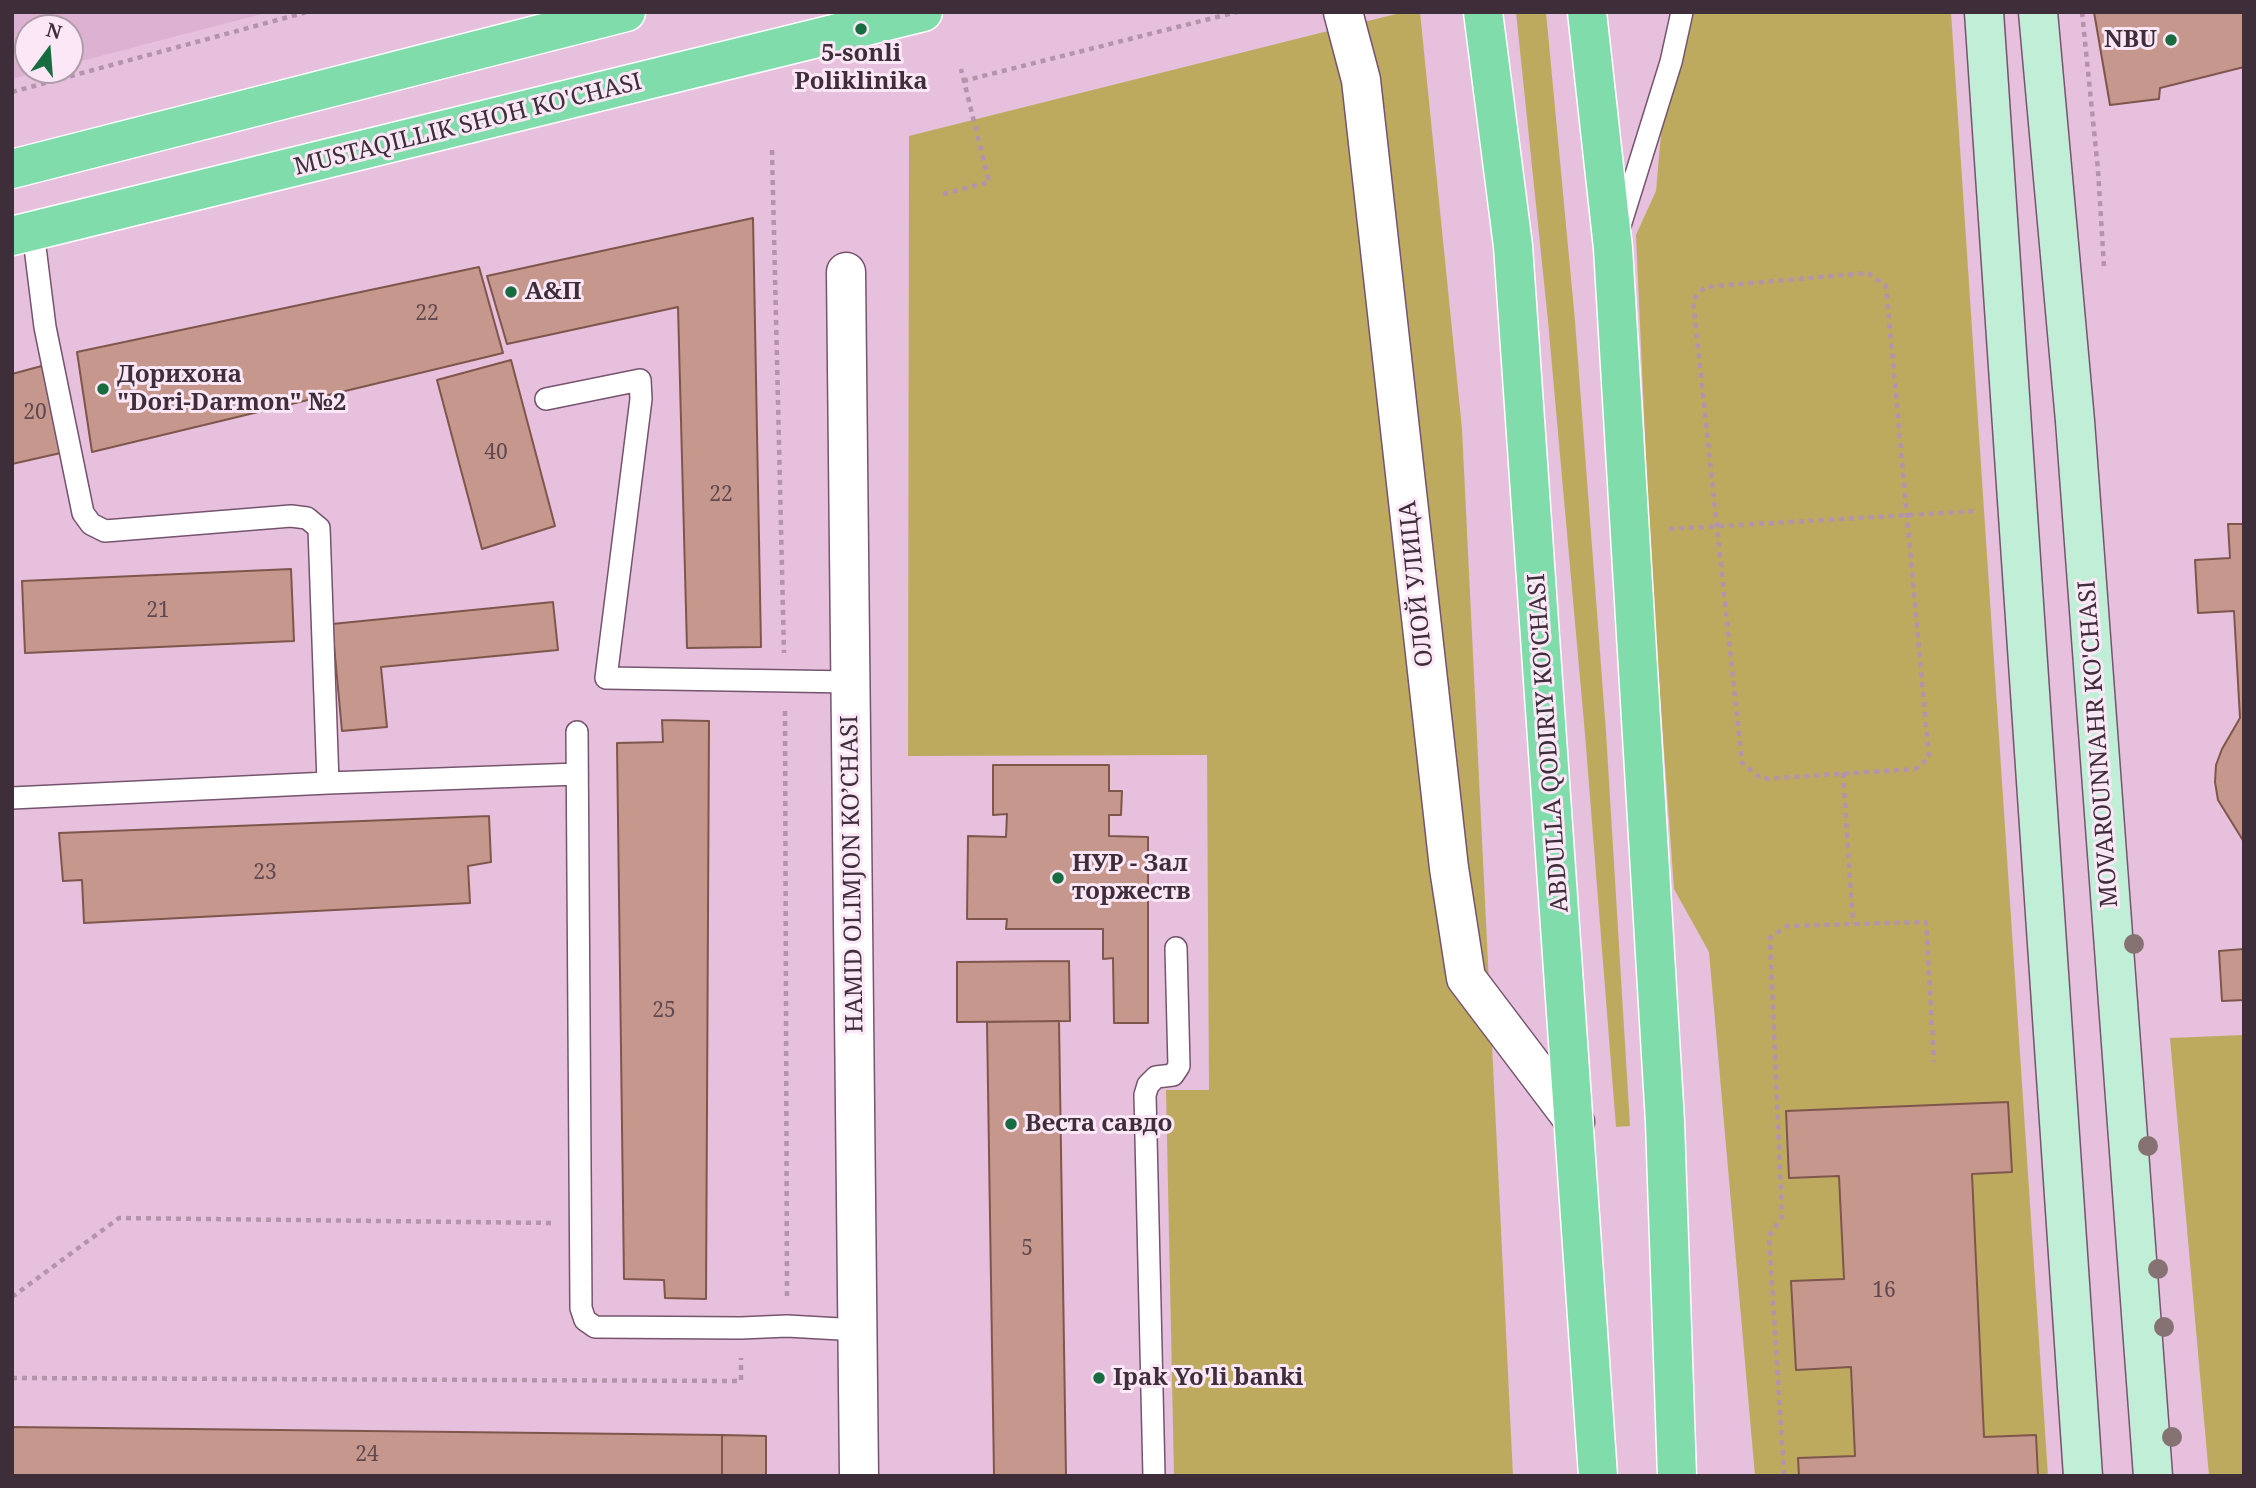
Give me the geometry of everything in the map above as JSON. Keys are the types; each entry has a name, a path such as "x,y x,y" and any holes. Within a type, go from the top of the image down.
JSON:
{"main road":[{"path":"12,169 626,12"},
{"name":"MUSTAQILLIK SHOH KO'CHASI","path":"23,233 923,12"},
{"name":"ABDULLA QODIRIY KO'CHASI","path":"1483,12 1513,246 1598,1476"},
{"path":"1587,12 1613,248 1665,1122 1677,1476"}],"street":[{"name":"ОЛОЙ УЛИЦА","path":"1343,12 1360,80 1449,868 1466,978 1575,1122"},
{"path":"1984,12 2083,1476"},
{"name":"MOVAROUNNAHR KO'CHASI","path":"2038,12 2075,421 2153,1476"},
{"name":"HAMID OLIMJON KO’CHASI","path":"846,272 859,1476"}],"lane":[{"path":"1613,248 1671,62 1682,12"},
{"path":"23,233 83,513 91,524 105,531 291,516 307,518 319,528 328,783"},
{"path":"546,399 639,380 641,399 606,678 851,682"},
{"path":"577,732 581,1308 585,1320 595,1327 788,1326 858,1330"},
{"path":"12,798 577,774"},
{"path":"1154,1476 1145,1095 1156,1077 1173,1075 1179,1066 1177,948"}],"path":[{"path":"12,92 307,12"},
{"path":"963,81 1237,12"},
{"path":"943,194 989,183 961,69"},
{"path":"772,150 785,681 788,1326"},
{"path":"1868,274 1886,286 1906,515 1929,758 1915,769 1762,779 1742,763 1693,300 1705,287 1868,274"},
{"path":"1629,533 2017,509"},
{"path":"1843,773 1853,924"},
{"path":"1784,1475 1769,1236 1782,1217 1770,938 1787,926 1926,922 1934,1062"},
{"path":"12,1297 119,1218 581,1223"},
{"path":"12,1378 741,1381 741,1328"}],"shaded area":[{"path":"12,12 269,12 84,60 84,14 14,14 12,79"},
{"path":"1404,12 1420,12 1462,429 1513,1476 1174,1476 1166,1090 1209,1090 1207,755 908,756 909,136"},
{"path":"1516,12 1546,12 1575,321 1606,732 1630,1126 1616,1127 1585,734 1548,321"},
{"path":"1688,12 1951,12 2048,1476 1755,1476 1709,952 1674,889 1651,571 1636,235 1656,191 1662,123"},
{"path":"2244,1035 2244,1476 2209,1476 2170,1038"}],"building":[{"name":"NBU","path":"2094,12 2244,12 2244,67 2160,88 2159,99 2110,105"},
{"path":"753,218 761,647 687,648 678,307 507,344 487,276"},
{"path":"479,267 503,353 92,452 77,352"},
{"path":"511,360 555,526 482,549 437,380"},
{"path":"49,364 65,452 12,464 12,374"},
{"path":"2228,524 2244,524 2244,842 2218,800 2215,782 2216,765 2222,749 2240,718 2234,611 2198,613 2195,560 2230,558"},
{"path":"291,569 294,641 25,653 22,581"},
{"path":"553,602 558,650 381,667 387,727 342,731 332,624"},
{"path":"662,720 709,721 706,1299 665,1298 664,1280 624,1279 617,743 663,742"},
{"name":"НУР - Зал торжеств","path":"993,765 1109,765 1109,791 1122,791 1121,815 1109,815 1109,836 1148,837 1148,1023 1114,1023 1113,958 1103,959 1103,929 1006,929 1007,919 967,919 968,836 1006,837 1007,814 993,815"},
{"path":"489,816 491,862 468,866 470,903 84,923 82,880 63,881 59,833"},
{"path":"2244,949 2244,1000 2222,1001 2219,951"},
{"path":"1069,961 1070,1021 957,1022 957,962"},
{"path":"1059,1021 1066,1476 994,1476 987,1022"},
{"path":"2008,1102 2012,1172 1972,1174 1984,1437 2036,1435 2038,1476 1799,1476 1798,1458 1855,1456 1851,1367 1796,1370 1791,1281 1844,1279 1839,1176 1789,1178 1786,1111"},
{"path":"12,1427 722,1435 722,1476 12,1476"},
{"path":"722,1435 766,1436 766,1476 722,1476"}],"place":[{"name":"5-sonli Poliklinika","path":"861,29"},
{"name":"NBU","path":"2171,40"},
{"name":"А&П","path":"511,292"},
{"name":"Дорихона \"Dori-Darmon\" №2","path":"103,389"},
{"name":"НУР - Зал торжеств","path":"1058,878"},
{"name":"Веста савдо","path":"1011,1124"},
{"name":"Ipak Yo'li banki","path":"1099,1378"}]}
